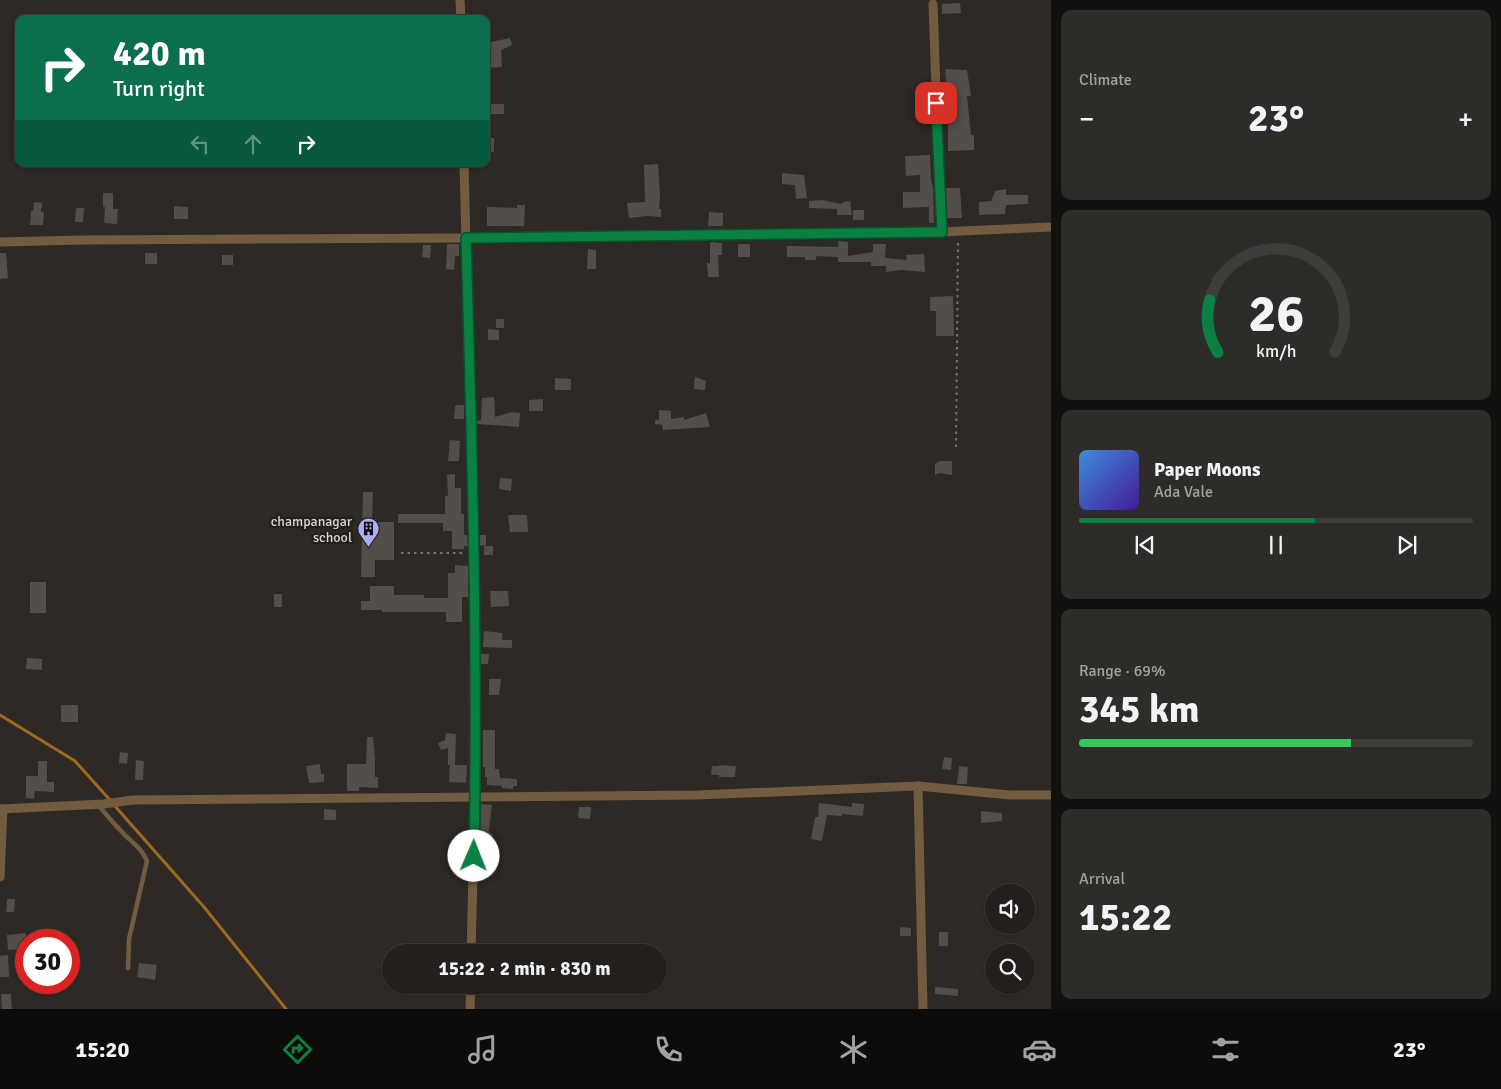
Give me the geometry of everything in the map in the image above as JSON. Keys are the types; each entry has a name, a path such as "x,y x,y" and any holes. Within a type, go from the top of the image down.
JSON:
{"street":[{"path":"460,0 461,15"},
{"path":"933,4 942,232"},
{"path":"464,167 474,552 475,797 472,944"},
{"path":"0,242 958,232 1051,227"},
{"path":"918,786 923,1009"},
{"path":"0,877 2,809 100,804 133,800 698,795 918,786 1010,795 1051,795"},
{"path":"470,1009 471,994"}],"lane":[{"path":"100,804 122,833 138,846 147,861 129,939 128,968"}],"path":[{"path":"956,447 958,232"},
{"path":"401,553 474,552"}],"building":[{"path":"960,3 961,13 942,14 942,4"},
{"path":"510,38 512,45 501,50 502,67 490,68 490,42"},
{"path":"945,69 967,70 971,96 967,96 971,135 974,135 974,150 948,151 948,124 946,123 944,110 949,110"},
{"path":"490,104 504,104 504,114 490,114"},
{"path":"490,138 494,138 494,152 490,152"},
{"path":"930,155 934,223 929,223 929,207 903,208 903,192 920,192 920,175 906,176 905,156"},
{"path":"658,164 659,209 661,209 661,217 629,218 627,203 645,202 644,165"},
{"path":"782,173 804,175 807,198 796,199 795,185 782,184"},
{"path":"946,188 960,188 962,218 947,218"},
{"path":"1006,189 1006,195 1028,195 1028,204 1006,205 1005,214 979,215 979,202 991,201 995,191"},
{"path":"103,193 113,193 113,209 118,209 117,224 104,223 105,207 103,207"},
{"path":"823,200 841,204 850,201 852,215 837,215 837,209 809,208 809,201"},
{"path":"34,202 42,203 41,212 44,212 43,225 30,225"},
{"path":"517,205 525,205 524,226 487,226 487,207 517,208"},
{"path":"174,206 188,207 188,219 174,219"},
{"path":"76,208 84,208 83,222 75,222"},
{"path":"853,210 864,210 864,220 853,220"},
{"path":"709,212 723,213 723,226 708,226"},
{"path":"838,241 848,242 848,256 873,252 873,244 886,244 885,258 907,260 906,255 924,254 925,272 901,270 886,272 886,266 871,266 871,262 838,262 838,257 816,256 816,260 805,260 805,257 787,257 787,246 838,247"},
{"path":"710,242 722,243 722,255 718,255 719,277 708,277 707,263 710,263"},
{"path":"447,244 459,244 459,256 455,256 454,270 446,269"},
{"path":"738,244 750,244 750,257 738,257"},
{"path":"423,245 431,245 430,258 422,257"},
{"path":"588,249 596,250 596,269 587,269"},
{"path":"0,253 6,253 8,278 0,279"},
{"path":"145,253 157,253 157,264 145,264"},
{"path":"222,255 233,255 233,265 222,265"},
{"path":"953,296 954,336 936,336 936,311 930,311 930,297"},
{"path":"496,319 504,319 504,328 496,328"},
{"path":"488,329 499,330 499,340 488,340"},
{"path":"695,377 706,381 705,390 694,389"},
{"path":"555,378 571,379 571,390 555,390"},
{"path":"494,397 495,417 512,412 520,413 519,427 477,424 477,421 481,420 482,398"},
{"path":"543,399 543,411 529,411 529,400"},
{"path":"456,405 464,405 464,419 454,419"},
{"path":"659,410 671,411 671,419 684,417 684,420 706,413 710,427 663,430 662,425 664,425 655,424 655,420 659,420"},
{"path":"450,440 460,441 459,461 448,461"},
{"path":"940,461 952,461 952,475 940,473 935,475 935,464"},
{"path":"455,474 455,488 461,488 461,514 464,514 464,535 467,535 468,546 464,546 464,549 452,549 452,531 443,531 443,523 398,523 398,514 445,514 445,496 448,496 447,475"},
{"path":"500,478 512,479 511,491 499,489"},
{"path":"363,492 373,492 372,519 376,519 376,522 394,522 394,560 375,560 375,577 361,577"},
{"path":"508,515 527,515 528,532 510,532"},
{"path":"480,535 486,535 486,545 480,546"},
{"path":"484,546 493,546 493,555 484,555"},
{"path":"455,565 468,566 468,597 462,597 462,622 446,622 446,612 382,612 382,610 361,610 361,601 370,601 370,586 394,586 394,595 424,595 424,598 448,598 448,573 455,573"},
{"path":"30,582 46,582 46,613 30,613"},
{"path":"490,591 508,591 509,606 491,607"},
{"path":"274,594 282,594 282,607 274,607"},
{"path":"484,631 502,633 502,640 512,640 512,648 483,647"},
{"path":"481,654 489,654 488,664 481,664"},
{"path":"27,658 42,659 42,670 26,669"},
{"path":"489,679 501,679 499,695 489,695"},
{"path":"61,705 78,705 78,722 61,722"},
{"path":"483,730 495,730 495,769 499,769 500,778 517,779 517,786 513,786 513,789 487,785 485,767 483,767"},
{"path":"446,733 456,734 455,765 467,765 466,783 449,782 448,748 441,750 438,743 445,740"},
{"path":"367,737 373,737 375,777 378,777 378,788 359,787 359,791 347,791 347,764 366,764"},
{"path":"120,752 128,753 127,764 119,763"},
{"path":"944,757 952,758 951,770 942,769"},
{"path":"136,760 144,761 143,780 135,780"},
{"path":"38,761 47,761 47,782 54,782 54,792 35,791 34,799 26,798 26,776 38,776"},
{"path":"320,764 321,774 324,774 324,782 309,783 306,766"},
{"path":"712,766 736,766 735,777 711,775"},
{"path":"959,766 968,767 967,784 957,784"},
{"path":"819,803 852,807 852,803 864,804 863,816 827,815 822,841 811,839 815,817 818,817"},
{"path":"481,804 492,805 489,832 493,835 488,841 480,835 482,833 480,832"},
{"path":"579,807 591,807 590,819 578,818"},
{"path":"324,809 336,810 336,820 324,820"},
{"path":"981,811 1002,813 1002,821 981,823"},
{"path":"7,899 15,899 14,912 6,912"},
{"path":"900,927 911,928 911,936 900,936"},
{"path":"939,932 948,932 948,946 939,946"},
{"path":"15,934 15,950 8,950 7,935"},
{"path":"8,955 9,977 0,977 0,956"},
{"path":"139,963 157,965 155,980 137,977"},
{"path":"935,987 958,989 958,996 935,994"},
{"path":"1,994 11,994 12,1009 2,1009"}],"waterway":[{"path":"0,715 75,761 110,800"},
{"path":"114,805 204,907 286,1009"}],"place":[{"name":"champanagar school","path":"368,548"}],"route":[{"path":"474,856 474,552 466,238 942,232 936,103"}]}
